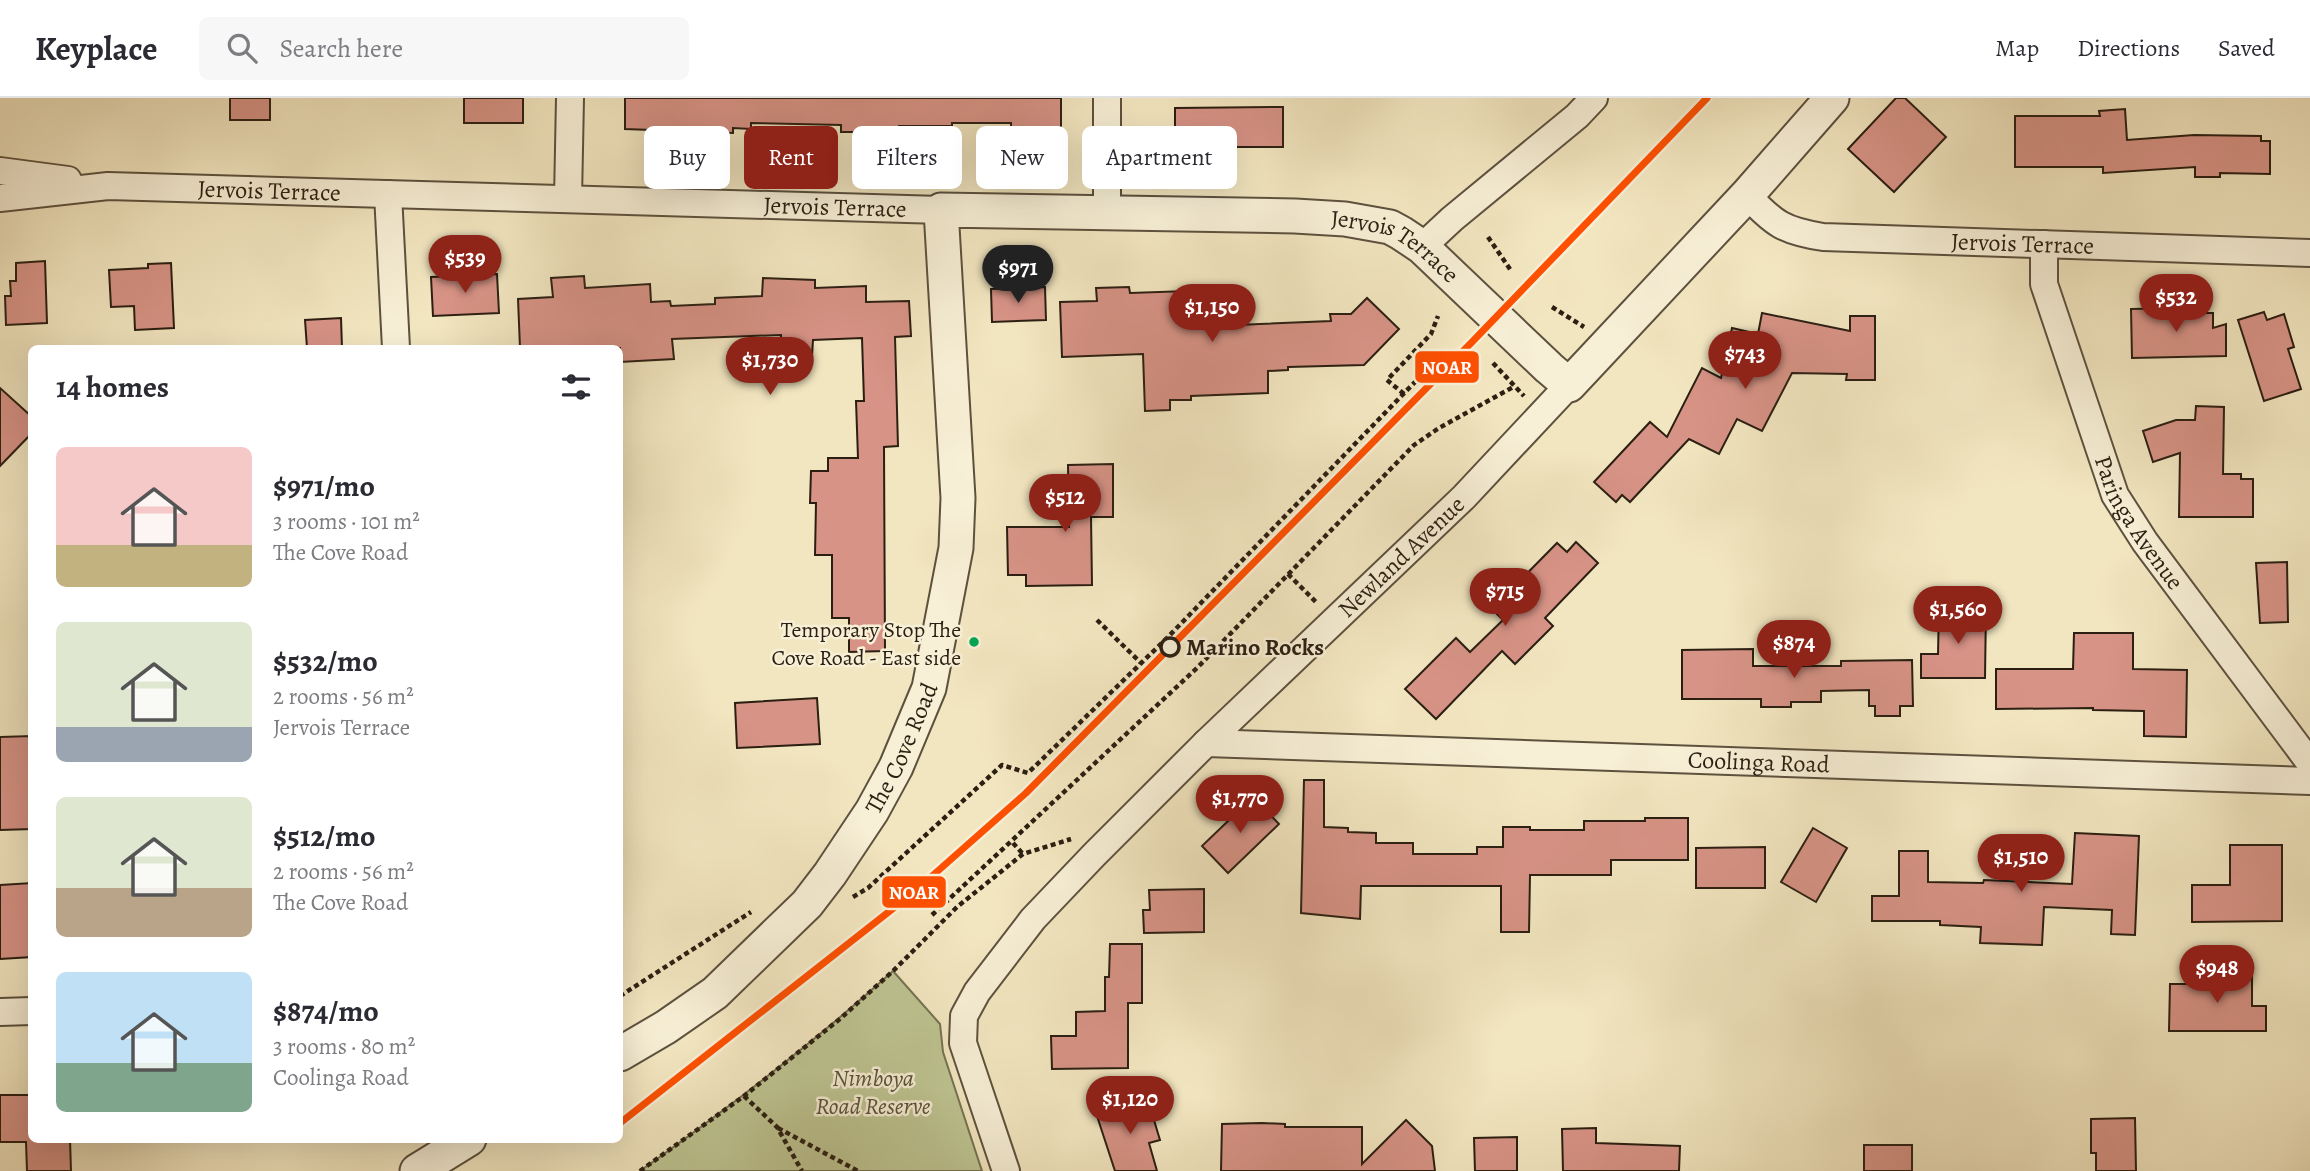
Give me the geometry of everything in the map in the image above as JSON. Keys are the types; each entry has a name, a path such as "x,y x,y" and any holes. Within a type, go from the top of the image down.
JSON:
{"street":[{"path":"568,199 570,98"},
{"path":"1107,98 1107,213"},
{"path":"1422,247 1577,116 1594,98"},
{"name":"Newland Avenue","path":"1006,1171 963,1043 964,1016 968,1005 1033,919 1206,743 1464,497 1747,195 1832,98"},
{"path":"0,171 108,186"},
{"name":"Jervois Terrace","path":"0,198 108,186 1345,219 1390,227 1422,247 1569,385"},
{"path":"388,194 396,345"},
{"name":"Jervois Terrace","path":"1747,195 1768,217 1793,232 1823,237 2310,253"},
{"name":"The Cove Road","path":"623,1052 715,993 807,904 836,865 897,767 929,688 954,562 958,498 941,210"},
{"name":"Paringa Avenue","path":"2044,244 2044,284 2115,495 2145,542 2310,763"},
{"name":"Coolinga Road","path":"1206,743 2310,781"},
{"path":"0,1013 28,1011"},
{"path":"418,1171 463,1143"}],"path":[{"path":"1489,237 1512,272"},
{"path":"1552,307 1585,327"},
{"path":"1404,394 1387,380 1431,334 1438,316"},
{"path":"845,902 868,888 1002,765 1028,773 1141,663 1444,352"},
{"path":"1493,363 1524,397"},
{"path":"932,915 1013,843 1197,668 1414,445 1515,386"},
{"path":"1288,574 1321,606"},
{"path":"1097,620 1141,663"},
{"path":"640,1171 744,1096 841,1018 957,907 1023,854 1076,839"},
{"path":"1013,843 1023,854"},
{"path":"950,899 957,907"},
{"path":"623,994 754,910"},
{"path":"744,1096 778,1127 858,1171"},
{"path":"778,1127 802,1171"}],"green space":[{"name":"Nimboya Road Reserve","path":"893,971 940,1024 943,1052 982,1171 640,1171 770,1075"}],"building":[{"path":"230,98 270,98 270,120 230,120"},
{"path":"464,98 523,98 523,123 464,123"},
{"path":"625,98 1061,98 1061,126 952,123 952,126 852,126 852,132 841,132 841,125 751,123 751,126 744,126 744,129 733,128 733,133 730,133 730,126 644,126 644,130 625,129"},
{"path":"1896,98 1905,98 1946,137 1894,192 1848,149"},
{"path":"1283,107 1283,147 1237,147 1237,126 1175,126 1175,108"},
{"path":"2125,109 2127,140 2194,135 2261,136 2261,141 2270,141 2270,174 2220,173 2220,177 2195,177 2195,167 2103,173 2103,167 2015,167 2015,116 2100,116 2099,111"},
{"path":"45,261 47,323 6,325 5,296 11,296 10,281 16,281 16,263"},
{"path":"171,263 174,328 135,330 134,306 111,307 109,270 148,268 148,264"},
{"path":"497,274 499,313 433,316 431,277"},
{"path":"584,276 585,288 650,284 651,302 670,301 671,306 715,304 715,298 762,296 763,278 815,280 815,288 866,286 866,302 909,301 911,336 895,337 898,446 884,447 885,651 849,652 849,618 832,618 832,555 815,555 816,503 810,503 811,471 828,471 828,458 858,458 856,401 864,401 862,338 813,340 812,356 781,355 781,335 672,339 674,359 623,362 623,345 520,345 518,299 553,297 551,278"},
{"path":"1045,287 1046,320 992,322 991,289"},
{"path":"1129,287 1130,293 1188,291 1189,327 1331,321 1330,314 1351,314 1367,298 1399,329 1364,365 1288,367 1288,370 1268,371 1268,393 1191,396 1191,400 1170,400 1170,410 1145,411 1143,354 1062,357 1060,302 1097,301 1096,288"},
{"path":"2178,308 2178,313 2213,313 2213,328 2226,324 2226,356 2132,358 2131,309"},
{"path":"2264,312 2267,320 2284,314 2294,347 2288,349 2301,389 2264,401 2238,320"},
{"path":"1762,313 1850,331 1850,316 1875,316 1875,380 1846,380 1847,374 1792,373 1762,431 1737,419 1719,454 1689,439 1630,502 1622,495 1616,502 1594,482 1650,422 1667,437 1702,368 1721,378 1732,328 1758,334"},
{"path":"341,318 342,345 307,345 305,320"},
{"path":"0,388 28,413 28,437 0,466"},
{"path":"2196,406 2224,407 2223,474 2241,474 2241,479 2253,479 2253,517 2179,517 2180,453 2153,462 2143,431 2176,420 2195,420"},
{"path":"1113,464 1113,517 1091,517 1092,585 1026,586 1026,575 1008,575 1007,527 1069,527 1068,465"},
{"path":"1576,542 1598,563 1545,618 1553,626 1515,664 1502,651 1436,719 1405,689 1456,638 1470,652 1503,620 1492,609 1557,543 1567,552"},
{"path":"2287,562 2288,622 2260,623 2256,563"},
{"path":"1939,608 1986,608 1985,678 1921,678 1921,654 1938,654"},
{"path":"2074,633 2133,633 2133,669 2187,670 2186,737 2144,736 2144,711 2093,708 1996,709 1996,669 2073,669"},
{"path":"1753,649 1753,666 1841,666 1841,661 1912,660 1913,706 1900,706 1900,716 1875,716 1875,706 1869,706 1869,690 1821,691 1821,702 1791,702 1791,707 1761,707 1761,699 1682,699 1682,650"},
{"path":"817,698 820,744 737,748 735,703"},
{"path":"28,736 28,829 0,830 0,737"},
{"path":"1304,780 1324,780 1324,827 1348,828 1348,832 1376,833 1376,843 1413,843 1413,854 1477,854 1477,847 1503,847 1503,827 1584,830 1584,821 1688,818 1688,860 1611,860 1611,875 1530,875 1529,932 1501,932 1501,886 1361,886 1360,919 1301,913"},
{"path":"1253,797 1279,824 1228,873 1202,846"},
{"path":"1813,828 1847,848 1816,902 1781,882"},
{"path":"2075,833 2139,836 2135,935 2111,934 2112,910 2044,907 2042,945 1980,943 1981,927 1940,925 1940,921 1872,921 1872,896 1899,896 1899,851 1928,851 1928,882 1983,883 1984,880 2072,884"},
{"path":"2230,845 2282,845 2282,921 2192,922 2192,885 2230,885"},
{"path":"1765,847 1765,888 1696,888 1696,848"},
{"path":"28,883 28,957 0,959 0,885"},
{"path":"1204,889 1204,932 1144,933 1143,910 1150,910 1149,890"},
{"path":"1110,944 1142,944 1142,1003 1128,1003 1128,1068 1052,1069 1051,1036 1076,1036 1076,1012 1105,1011 1105,977 1109,977"},
{"path":"2222,969 2252,969 2252,1006 2266,1006 2266,1031 2169,1031 2170,984 2222,984"},
{"path":"0,1095 28,1095 28,1143 70,1143 71,1171 27,1171 26,1142 0,1142"},
{"path":"1147,1097 1160,1140 1149,1143 1157,1171 1115,1171 1096,1113"},
{"path":"2135,1118 2136,1171 2096,1171 2096,1153 2091,1153 2091,1119"},
{"path":"1406,1120 1432,1146 1435,1171 1221,1171 1222,1124 1362,1127 1362,1164"},
{"path":"1596,1128 1596,1143 1680,1146 1679,1171 1563,1171 1562,1129"},
{"path":"1517,1137 1517,1171 1475,1171 1474,1138"},
{"path":"1864,1145 1912,1145 1912,1171 1864,1171"}],"transit line":[{"name":"NOAR","path":"623,1121 914,892 1026,793 1473,341 1707,98"}],"place":[{"name":"Temporary Stop The Cove Road - East side","path":"974,642"},
{"name":"Marino Rocks","path":"1170,647"}]}
